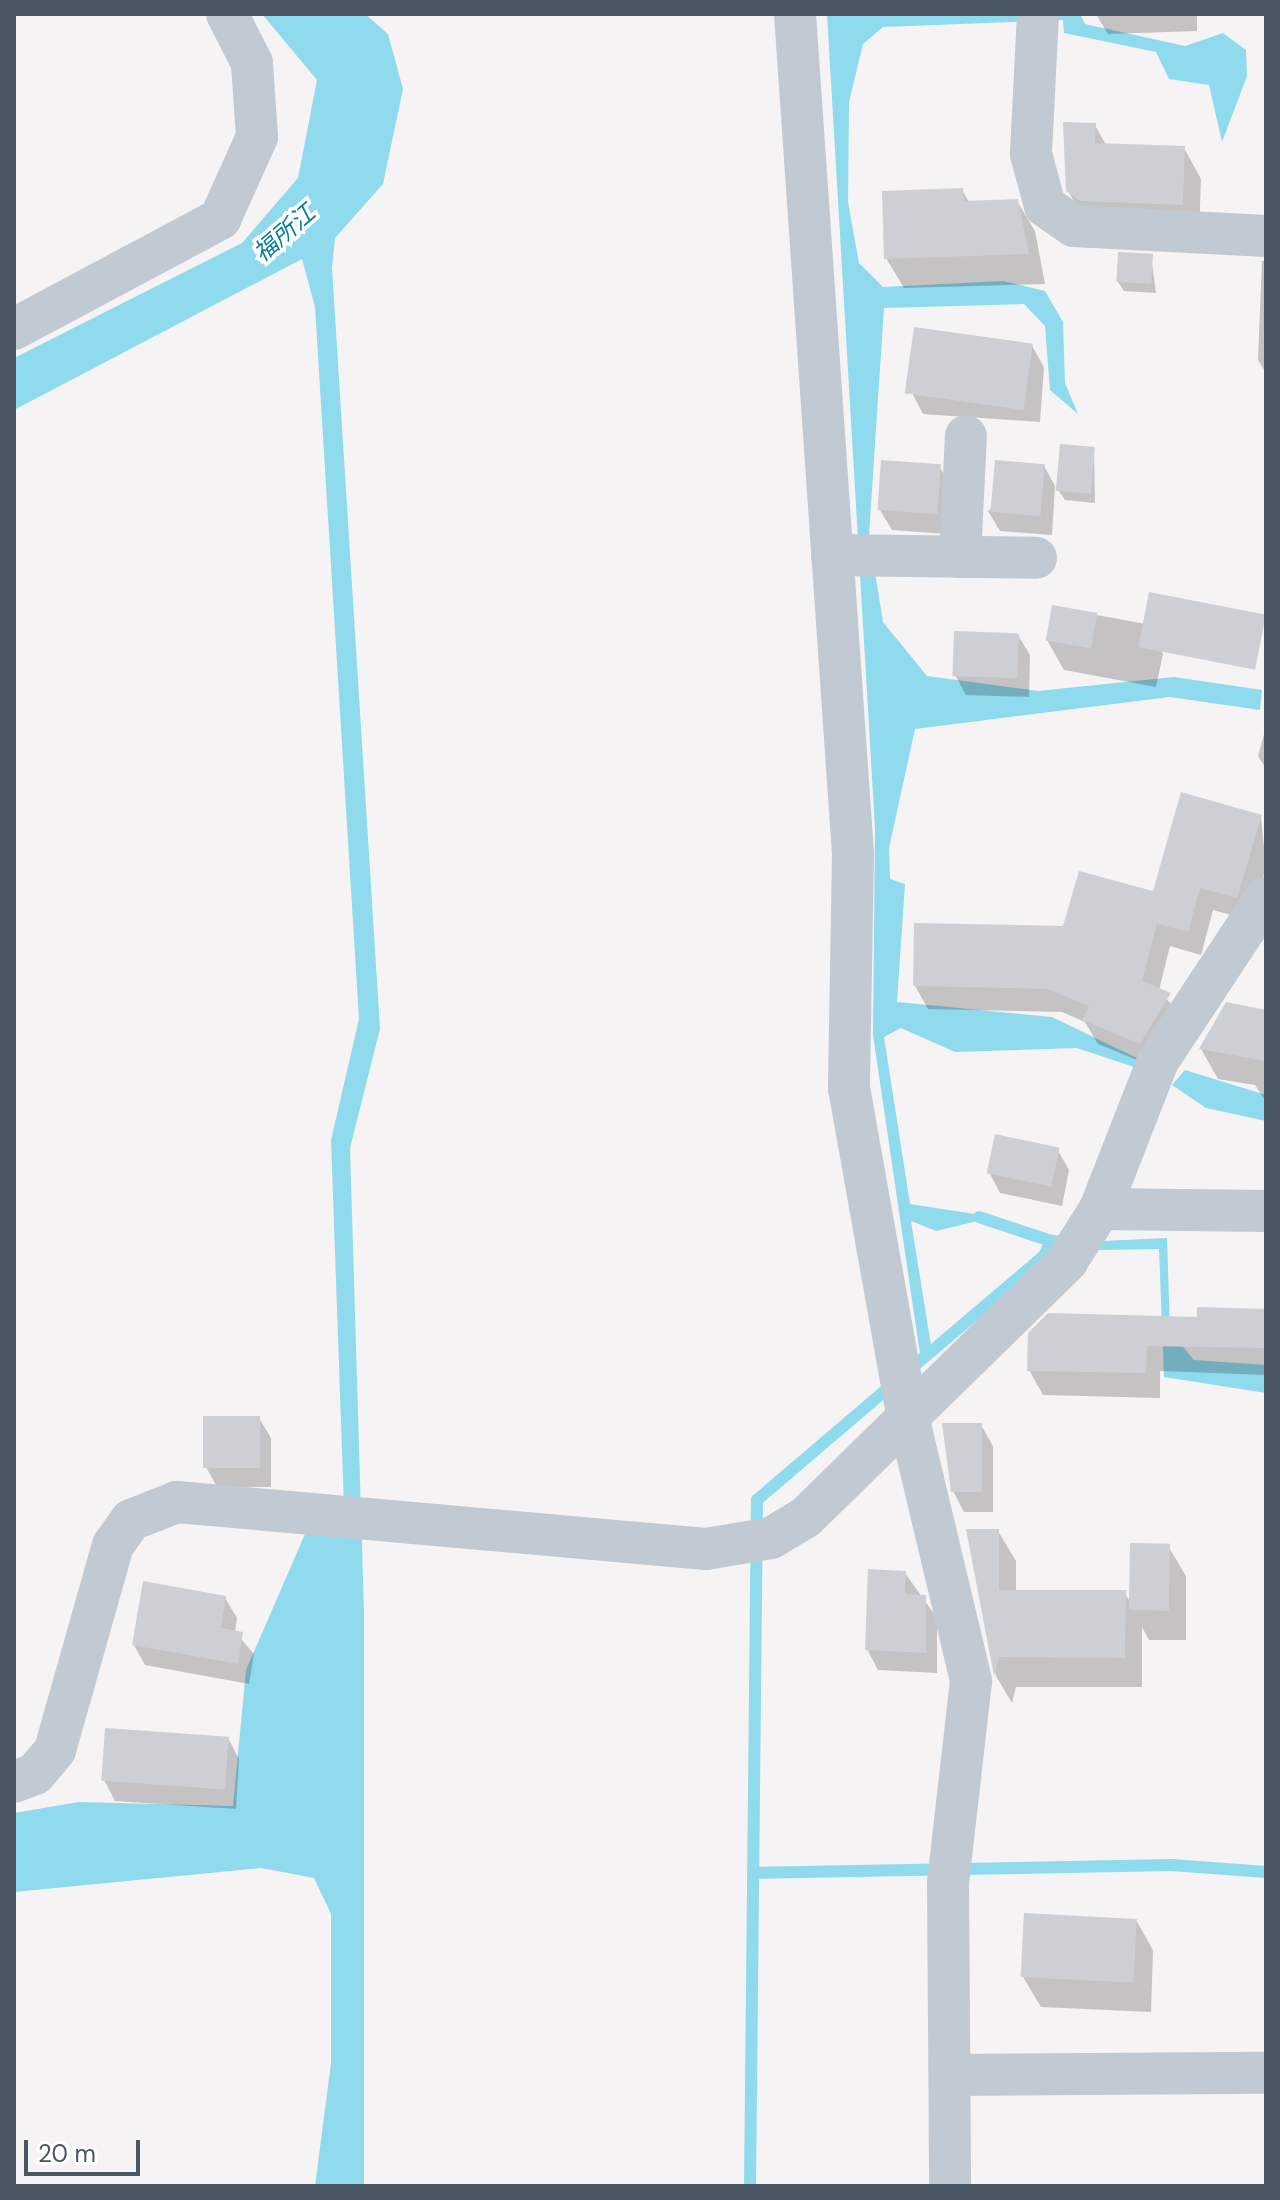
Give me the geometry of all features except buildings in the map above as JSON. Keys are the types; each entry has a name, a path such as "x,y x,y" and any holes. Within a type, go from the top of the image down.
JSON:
{"street":[{"path":"14,329 220,219 257,137 252,63 227,14"},
{"path":"795,14 855,556 849,1088 907,1412 971,1681 949,1868 950,2186"},
{"path":"1037,23 1031,154 1045,206 1074,226 1266,236"},
{"path":"960,557 966,436"},
{"path":"855,556 1036,558"},
{"path":"14,1782 35,1774 55,1750 113,1545 131,1520 177,1502 354,1515 706,1549 757,1540 806,1517 1085,1232 1158,1061 1266,897"},
{"path":"1085,1232 1266,1211"},
{"path":"952,2075 1266,2073"}],"water":[{"name":"福所江","path":"262,14 365,14 388,34 403,89 383,184 335,238 332,268 380,1029 350,1148 364,1612 364,2186 315,2186 331,2063 331,1914 314,1878 261,1868 14,1892 14,1813 79,1802 233,1806 246,1670 305,1534 345,1534 331,1140 359,1019 315,307 302,259 14,410 14,358 242,243 298,178 317,80"},
{"path":"827,14 1080,14 1085,24 1185,46 1223,33 1246,50 1247,76 1222,142 1209,85 1169,79 1156,52 1064,33 1063,20 883,27 863,44 849,102 848,202 859,263 883,287 1003,281 1045,291 1063,322 1065,383 1078,414 1050,390 1045,326 1024,304 884,308 869,535 883,622 927,676 1038,691 1174,677 1262,690 1260,710 1170,697 915,729 889,848 890,879 905,884 897,1002 1052,1017 1141,1060 1134,1067 1077,1048 955,1052 901,1028 884,1037 910,1204 994,1217 936,1231 911,1221 933,1358 920,1354 873,1035 875,828"},
{"path":"1185,1070 1266,1095 1266,1121 1206,1108 1172,1085"},
{"path":"1167,1238 1170,1331 1194,1360 1266,1365 1266,1393 1164,1377 1159,1249 1099,1250 1103,1241"}],"waterway":[{"path":"979,1217 1051,1241"},
{"path":"907,1372 1044,1256 1051,1241 1068,1242"},
{"path":"750,2186 757,1500 893,1384"},
{"path":"753,1873 1172,1865 1266,1872"}]}
